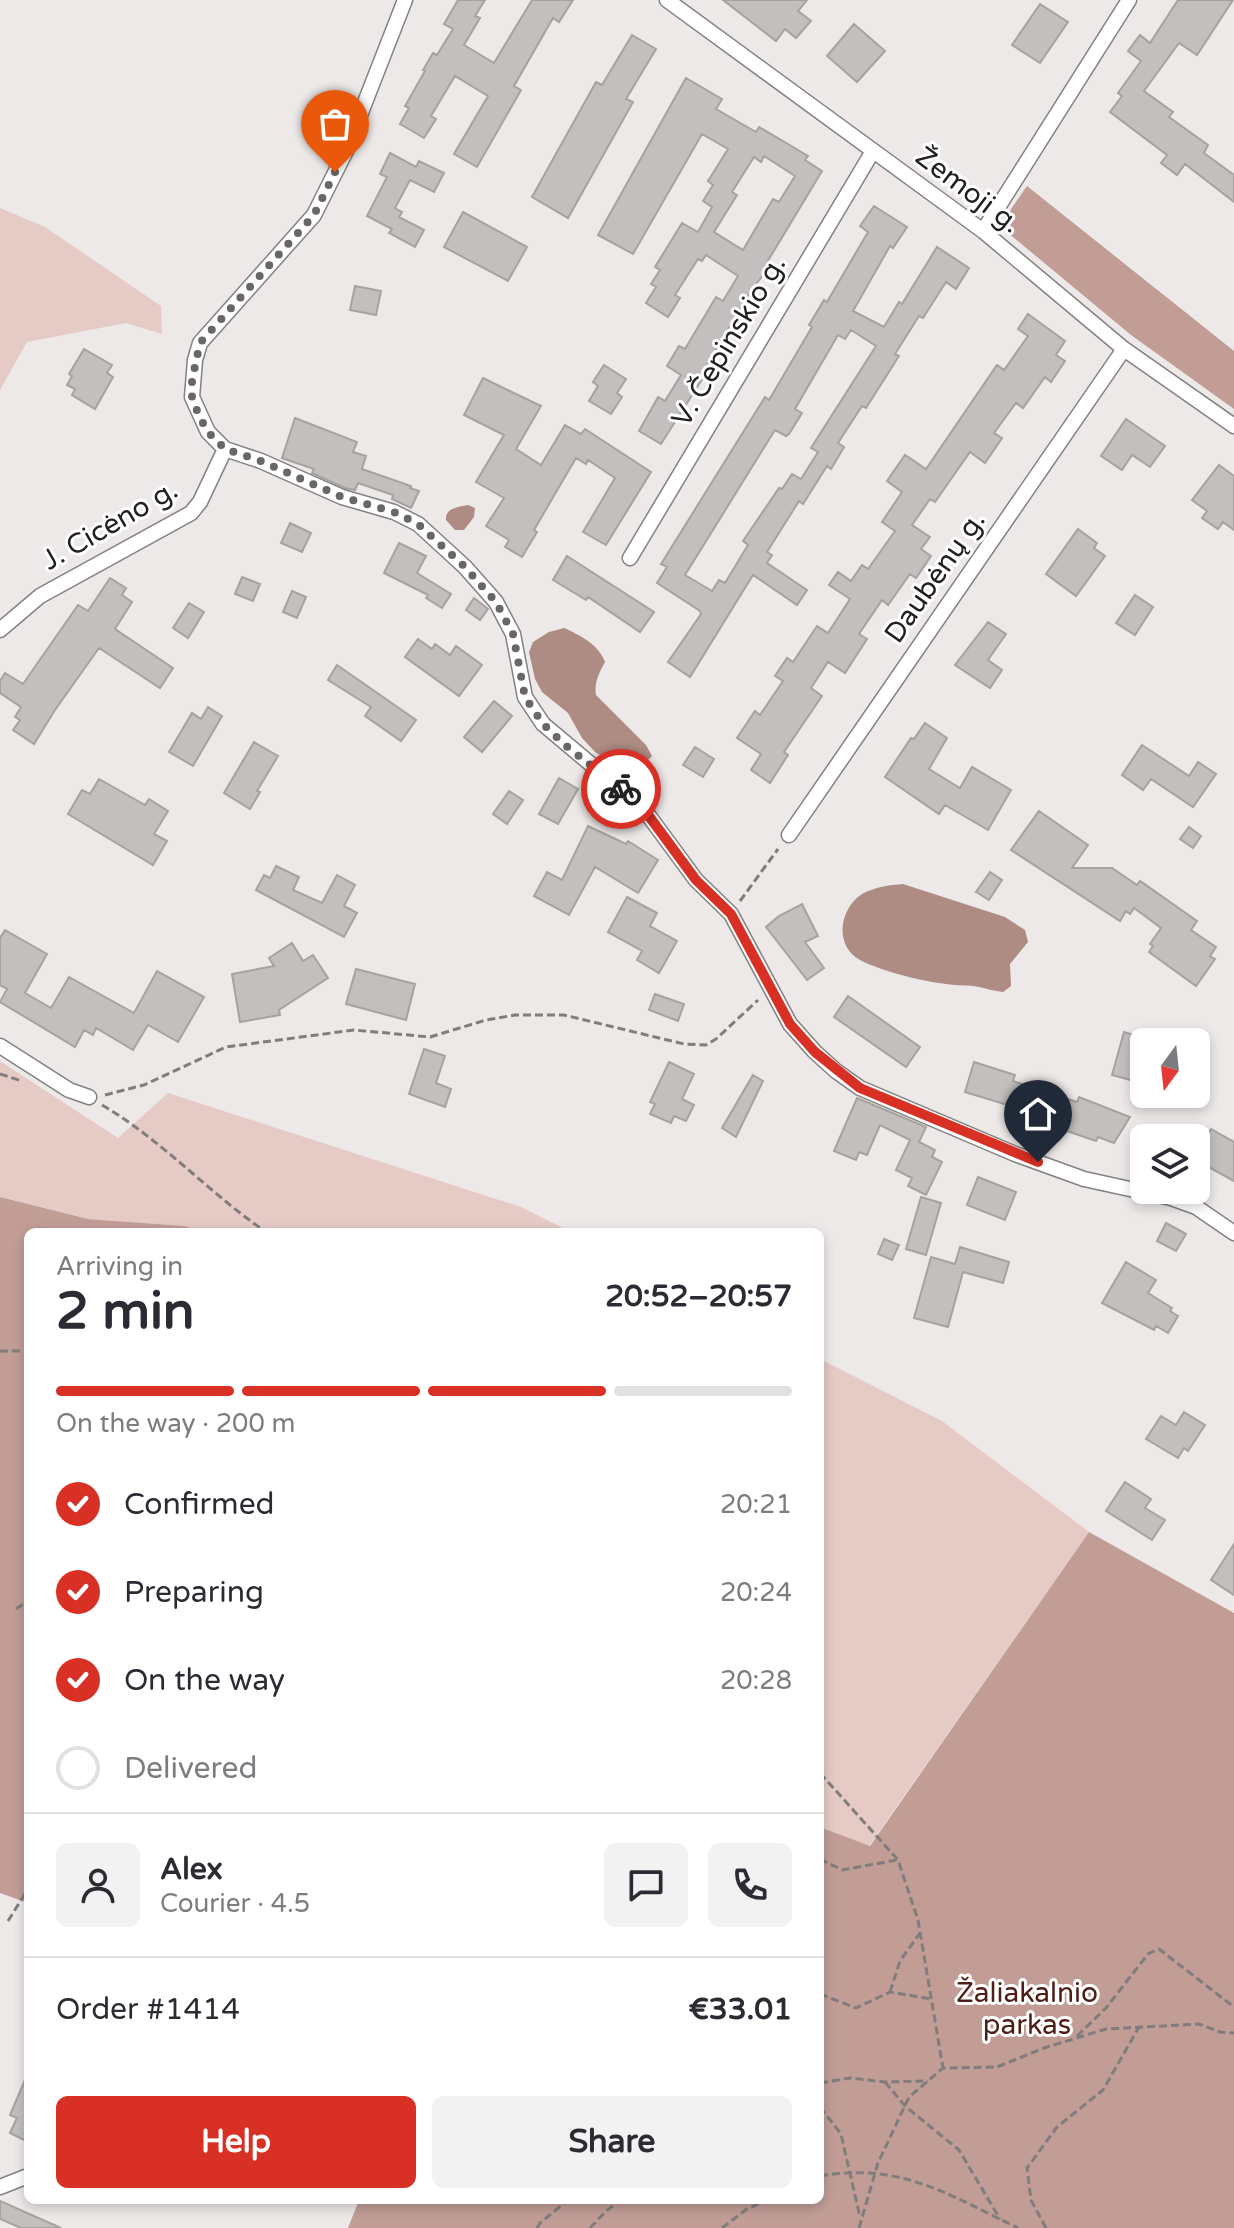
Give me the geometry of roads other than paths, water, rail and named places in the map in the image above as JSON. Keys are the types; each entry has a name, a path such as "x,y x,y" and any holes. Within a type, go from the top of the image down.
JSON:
{"street":[{"path":"405,0 346,151 314,215 200,343 195,360 192,397 208,432 225,449 261,461 342,497 394,512 418,524 465,567 496,602 513,634 525,697 543,724 643,808 696,880 731,914 790,1024 815,1052 860,1088 964,1133 1084,1179 1171,1198 1196,1207 1234,1233"},
{"name":"Žemoji g.","path":"667,0 983,231 1124,349 1234,426"},
{"path":"983,231 1129,0"},
{"name":"V. Čepinskio g.","path":"630,558 873,151"},
{"name":"Daubėnų g.","path":"789,835 1124,349"},
{"name":"J. Cicėno g.","path":"0,630 40,596 191,513 200,502 225,449"},
{"path":"0,1046 69,1090 89,1097"},
{"path":"0,2187 24,2178"}],"park label":[{"name":"Žaliakalnio parkas","path":"1027,2009"}]}
